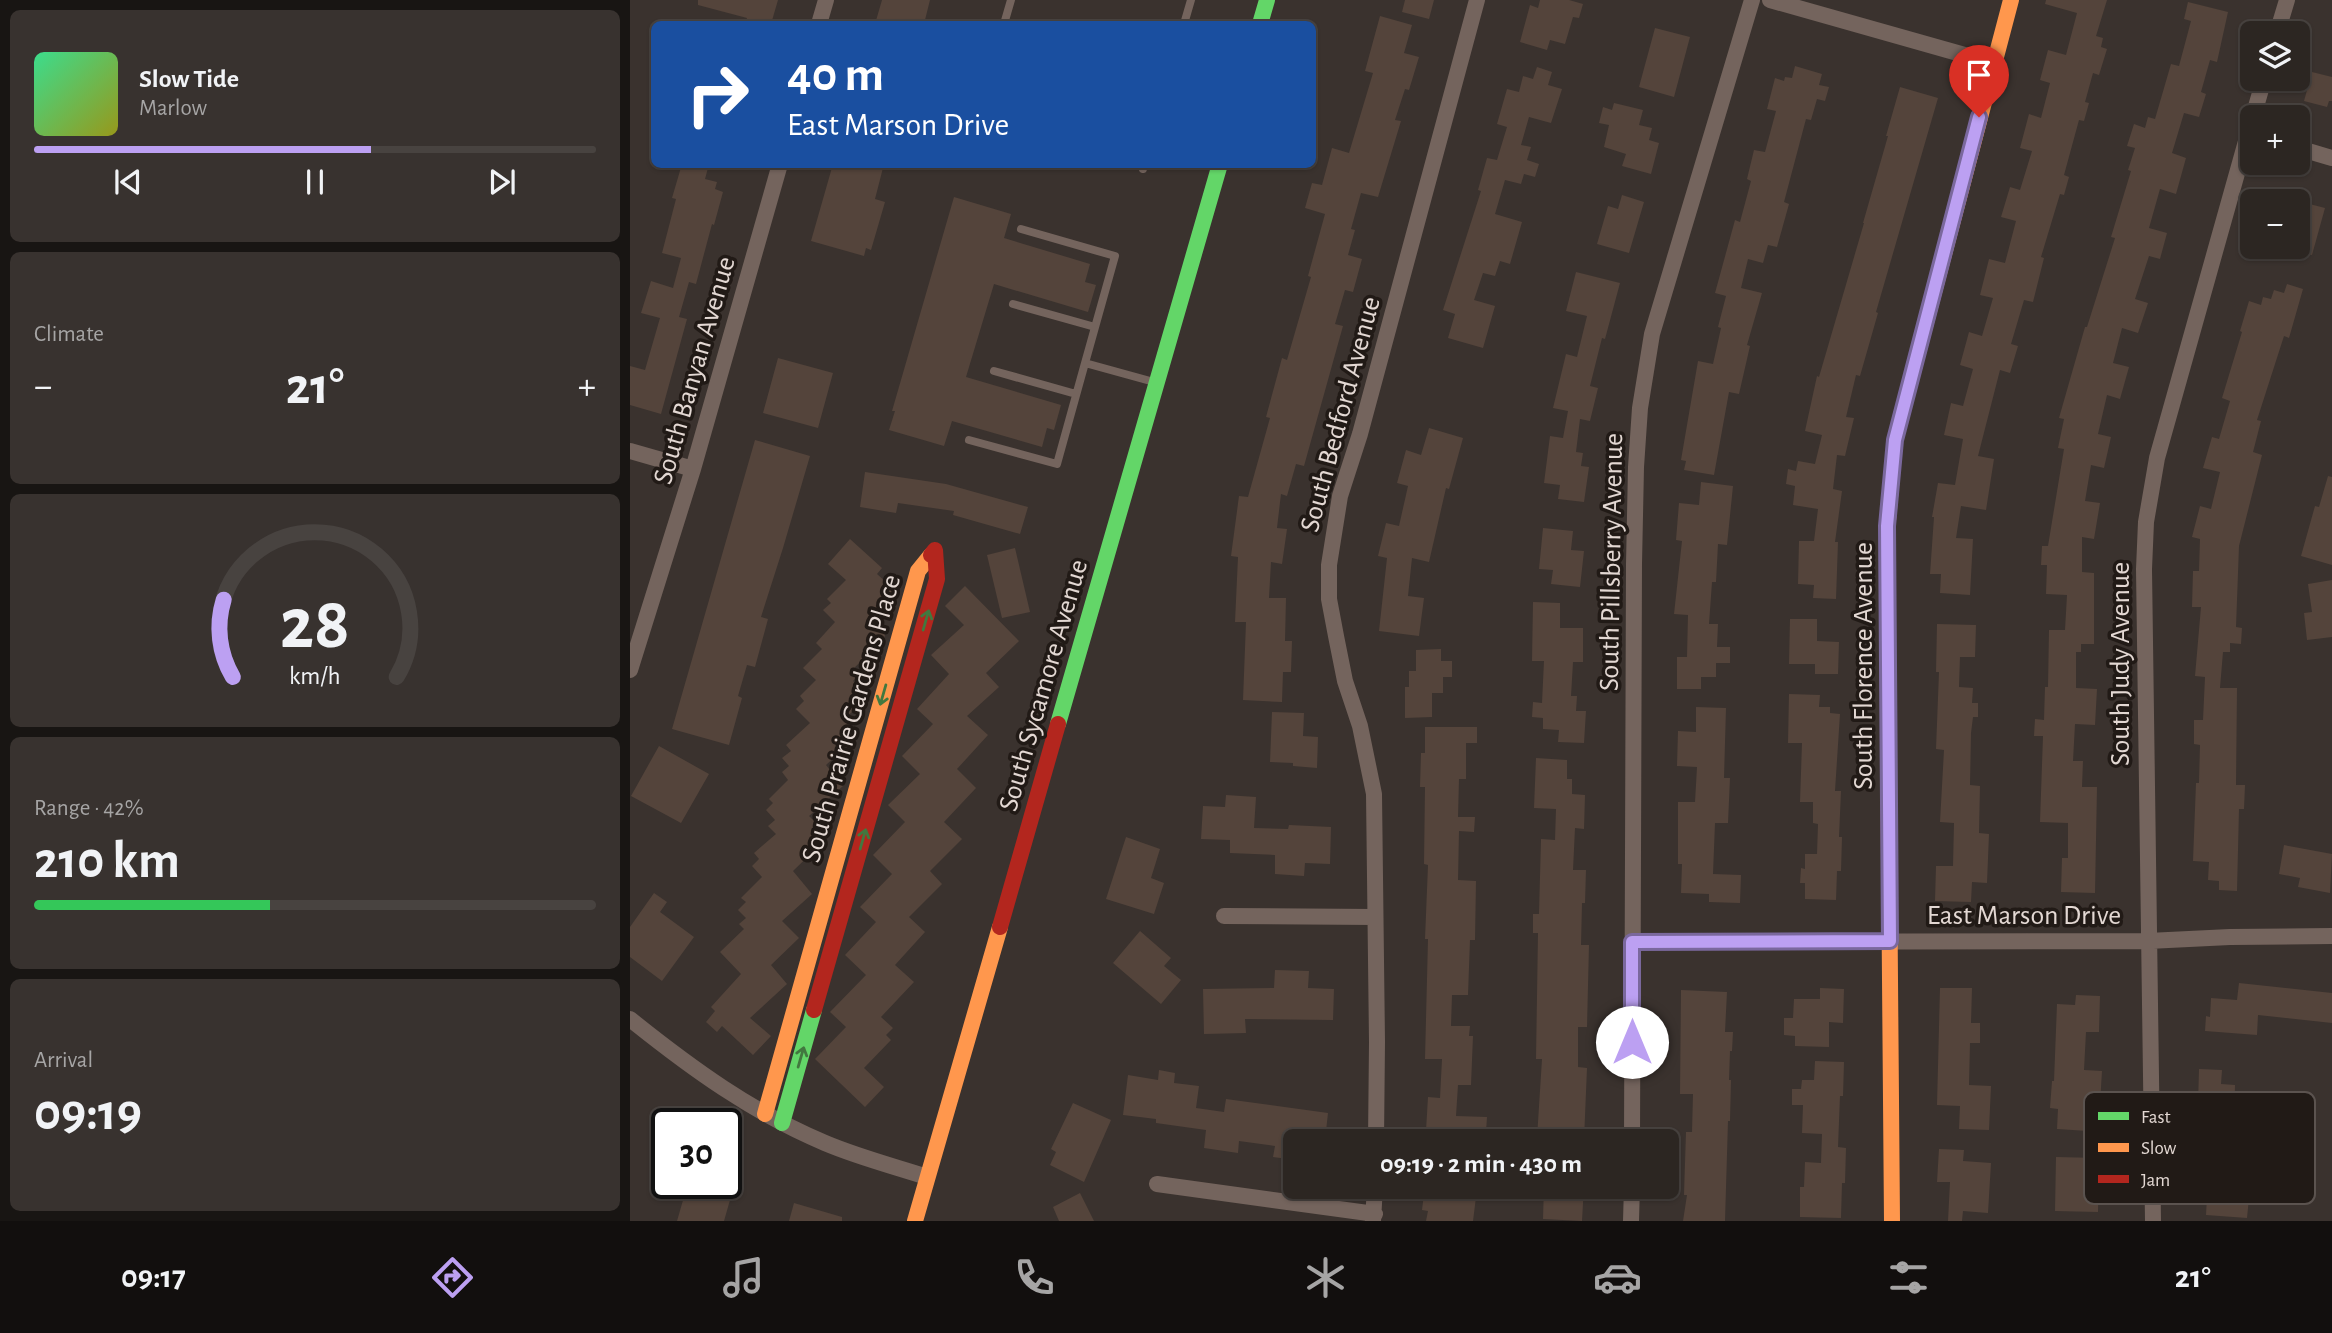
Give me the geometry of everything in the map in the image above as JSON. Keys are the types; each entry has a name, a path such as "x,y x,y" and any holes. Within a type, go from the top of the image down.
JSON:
{"street":[{"path":"820,21 826,0"},
{"path":"1261,21 1267,0"},
{"name":"South Bedford Avenue","path":"1376,1129 1374,794 1360,726 1345,681 1336,636 1329,599 1329,565 1340,496 1360,434 1477,0"},
{"name":"South Pillsberry Avenue","path":"1632,1129 1634,550 1640,408 1656,322 1752,0"},
{"path":"1770,0 1993,63"},
{"name":"South Florence Avenue","path":"1892,1221 1887,526 1895,440 2011,0"},
{"path":"2281,21 2287,0"},
{"path":"2310,152 2332,158"},
{"name":"South Judy Avenue","path":"2151,1092 2144,569 2146,522 2157,458 2240,166"},
{"name":"South Banyan Avenue","path":"630,670 693,469 779,168"},
{"name":"South Sycamore Avenue","path":"915,1221 1219,168"},
{"path":"630,451 693,469"},
{"name":"South Prairie Gardens Place","path":"765,1114 918,571 935,550 937,579 782,1123"},
{"path":"1224,916 1374,917"},
{"name":"East Marson Drive","path":"1632,942 2148,941 2332,936"},
{"path":"630,1019 688,1066 765,1114 826,1144 927,1177"},
{"path":"1157,1184 1374,1217 1375,1199"},
{"path":"1631,1221 1632,1199"}],"lane":[{"path":"1005,21 1011,0"},
{"path":"1185,21 1191,0"},
{"path":"969,440 1057,464 1115,256 1021,229"},
{"path":"1013,304 1095,327"},
{"path":"1085,363 1157,383"},
{"path":"994,371 1076,394"}],"building":[{"path":"698,0 778,0 772,21 746,21 747,18 698,5"},
{"path":"882,0 930,0 925,21 876,21"},
{"path":"1405,0 1434,0 1429,19 1402,12"},
{"path":"1540,0 1569,0 1583,4 1579,18 1573,17 1565,44 1550,40 1547,50 1520,42 1530,5 1538,8"},
{"path":"2046,0 2107,0 2096,36 2103,38 2101,47 2107,49 2099,75 2093,73 2085,102 2089,103 2084,121 2079,120 2064,175 2069,177 2064,195 2060,194 2041,257 2044,258 2033,302 2024,300 2011,344 2018,346 2010,373 2000,370 1978,456 1994,459 1986,510 1961,506 1956,538 1973,539 1970,595 1940,593 1941,574 1930,574 1932,517 1938,483 1955,485 1963,439 1944,435 1951,403 1963,406 1973,369 1960,365 1969,332 1982,336 1993,298 1980,295 1989,259 2005,263 2016,221 2001,217 2010,187 2020,190 2032,151 2020,148 2029,114 2041,118 2050,83 2040,80 2048,50 2066,55 2077,13 2045,4"},
{"path":"2188,2 2228,12 2217,62 2210,60 2201,92 2206,94 2199,117 2184,113 2172,153 2186,158 2176,194 2160,189 2149,228 2167,233 2160,259 2149,256 2135,299 2148,303 2138,333 2122,328 2113,363 2129,367 2120,399 2107,395 2098,434 2111,437 2104,468 2091,465 2085,501 2100,503 2094,539 2082,537 2082,572 2094,573 2094,644 2081,644 2081,652 2076,652 2076,688 2097,689 2095,725 2075,724 2073,761 2083,761 2082,787 2097,787 2095,893 2061,892 2062,858 2068,858 2068,823 2040,822 2043,736 2034,736 2035,719 2044,720 2045,687 2048,687 2049,630 2065,630 2067,595 2046,594 2047,565 2041,565 2042,546 2048,546 2064,449 2058,448 2064,419 2059,418 2085,327 2115,238 2111,237 2131,171 2128,170 2135,148 2127,146 2134,124 2145,128 2148,117 2155,119 2171,64 2179,66 2191,21 2184,19"},
{"path":"1380,16 1412,25 1404,53 1419,57 1409,90 1405,89 1395,120 1401,121 1378,197 1361,193 1351,229 1355,230 1348,255 1362,259 1353,292 1345,290 1335,324 1343,326 1304,466 1296,464 1287,496 1281,494 1277,528 1287,529 1282,564 1271,562 1269,598 1286,598 1285,641 1292,641 1291,672 1283,672 1282,702 1243,700 1246,622 1235,622 1238,557 1231,556 1239,496 1248,497 1270,418 1266,417 1282,358 1287,360 1311,277 1308,276 1325,214 1305,208 1312,183 1322,185 1332,148 1349,153 1373,73 1365,71"},
{"path":"1655,28 1690,37 1674,97 1639,87"},
{"path":"1795,66 1822,74 1819,85 1829,87 1825,101 1817,99 1811,120 1806,119 1784,202 1789,204 1777,247 1768,245 1763,263 1748,259 1741,288 1762,293 1747,345 1750,346 1739,394 1729,392 1714,475 1684,470 1686,461 1681,460 1698,361 1713,364 1726,296 1715,293 1735,220 1740,222 1751,181 1747,179 1754,150 1765,152 1776,111 1767,109 1775,78 1784,81 1785,77 1792,78"},
{"path":"1537,67 1552,72 1548,85 1562,89 1551,123 1529,117 1521,145 1531,147 1527,160 1539,164 1535,177 1524,174 1521,184 1505,180 1495,214 1522,222 1510,264 1500,261 1495,276 1483,273 1474,300 1495,306 1483,348 1448,338 1455,314 1443,310 1481,191 1478,190 1487,158 1497,160 1507,127 1497,124 1507,89 1519,92 1523,76 1533,79"},
{"path":"2312,72 2332,77 2332,101 2329,101 2327,107 2304,101 2307,91 2310,91"},
{"path":"1900,87 1938,98 1860,376 1856,375 1846,417 1854,418 1845,456 1837,455 1833,489 1842,491 1835,542 1838,542 1836,599 1813,598 1814,585 1798,584 1799,541 1814,541 1818,509 1793,505 1795,486 1786,484 1788,469 1796,471 1798,461 1815,464 1822,435 1805,431 1817,376 1819,377 1864,223"},
{"path":"1614,103 1643,110 1639,125 1652,128 1649,140 1659,143 1651,174 1622,166 1626,154 1604,147 1609,125 1599,123 1603,107 1612,110"},
{"path":"681,168 708,168 705,179 717,182 715,189 723,192 696,284 689,282 679,317 687,319 661,414 630,405 630,366 645,370 660,318 641,313 651,281 673,288 681,258 662,253 676,199 672,198"},
{"path":"832,168 883,168 875,199 885,202 871,250 866,248 864,256 811,241"},
{"path":"1622,195 1644,202 1629,253 1597,244 1608,206 1618,209"},
{"path":"954,197 1011,214 1004,238 1090,264 1085,282 1096,285 1088,312 994,284 966,377 1061,405 1054,430 1047,428 1042,447 952,421 944,446 889,430 895,411 892,411"},
{"path":"2310,204 2325,208 2310,255"},
{"path":"1576,272 1620,283 1590,386 1598,388 1590,421 1580,419 1576,452 1583,453 1581,466 1589,467 1584,502 1558,499 1560,485 1544,483 1550,436 1563,438 1568,411 1553,408 1566,354 1577,357 1587,316 1566,311"},
{"path":"2287,284 2303,289 2289,338 2284,336 2257,420 2261,421 2253,452 2262,455 2239,546 2236,627 2242,628 2241,644 2230,643 2230,652 2223,652 2220,688 2237,688 2236,785 2245,785 2244,809 2239,809 2237,891 2219,890 2219,881 2208,880 2209,862 2193,861 2200,745 2194,744 2194,720 2203,720 2205,677 2195,676 2201,607 2192,607 2193,571 2199,571 2200,539 2192,537 2200,506 2211,509 2220,472 2203,468 2212,437 2219,439 2230,401 2222,398 2249,301 2261,305 2263,297 2271,299 2274,290 2284,293"},
{"path":"778,358 833,373 818,428 763,413"},
{"path":"1429,428 1463,438 1449,489 1446,488 1429,562 1412,558 1408,596 1424,598 1419,636 1379,631 1387,558 1378,556 1386,523 1399,526 1408,486 1397,483 1406,450 1421,455"},
{"path":"755,440 810,456 761,617 768,619 755,667 747,665 738,696 742,698 729,745 672,729"},
{"path":"865,472 946,484 1028,507 1020,534 953,515 954,511 898,503 896,513 860,507"},
{"path":"2328,476 2332,477 2332,565 2301,556 2315,506 2319,507"},
{"path":"1701,482 1733,486 1727,545 1718,544 1716,582 1712,582 1709,624 1718,624 1717,647 1730,647 1730,663 1716,663 1716,677 1701,677 1701,689 1677,689 1677,657 1687,657 1688,615 1674,614 1682,541 1676,540 1679,503 1699,505"},
{"path":"1543,528 1573,531 1571,550 1584,551 1580,587 1551,584 1553,570 1539,569"},
{"path":"850,539 882,568 877,574 897,592 873,622 885,635 884,639 852,670 858,676 853,681 868,695 844,720 857,736 826,765 843,786 809,816 829,836 793,871 812,894 782,921 799,938 771,965 787,984 750,1018 771,1036 753,1055 722,1026 717,1032 706,1022 715,1011 711,1007 741,974 720,952 744,929 739,924 746,918 738,910 746,902 741,898 762,877 752,866 759,859 754,853 776,834 768,826 775,820 766,810 773,803 769,799 788,780 782,772 789,766 782,758 791,751 786,745 810,723 796,709 804,701 800,696 816,680 803,668 822,649 816,643 835,622 823,610 831,603 827,599 846,580 828,564"},
{"path":"1015,548 1030,612 1002,618 987,555"},
{"path":"2332,580 2332,637 2307,640 2304,613 2312,612 2308,584"},
{"path":"965,586 1019,641 986,673 999,687 967,716 988,735 957,769 976,788 944,822 962,839 930,871 942,884 909,917 925,932 895,965 914,982 881,1017 893,1028 886,1035 891,1040 864,1068 884,1087 865,1107 815,1059 846,1027 830,1012 866,975 845,955 876,922 860,907 892,874 873,855 905,822 888,805 920,774 902,756 933,724 917,709 949,674 931,655 964,625 945,606"},
{"path":"1533,602 1560,603 1560,628 1583,628 1583,662 1573,662 1571,696 1577,696 1576,711 1586,711 1584,743 1558,742 1559,730 1543,729 1543,718 1532,717 1533,702 1542,703 1544,661 1532,661"},
{"path":"1790,619 1817,619 1817,641 1839,642 1838,674 1815,674 1815,664 1789,664"},
{"path":"1937,624 1976,625 1975,657 1960,657 1959,687 1973,688 1972,703 1978,703 1978,717 1973,717 1971,733 1970,785 1980,786 1979,833 1989,834 1987,883 1972,882 1971,902 1935,901 1936,866 1953,866 1954,823 1940,822 1944,750 1936,749 1939,672 1936,672"},
{"path":"1441,649 1441,661 1452,661 1452,677 1443,677 1443,693 1432,693 1432,717 1405,718 1405,687 1409,687 1409,671 1416,671 1416,650"},
{"path":"1789,694 1820,695 1819,707 1830,707 1830,713 1840,714 1835,791 1841,791 1839,837 1842,837 1841,871 1837,871 1836,900 1805,899 1805,883 1800,883 1801,868 1805,869 1805,854 1817,854 1818,824 1813,823 1813,802 1800,802 1802,743 1788,743"},
{"path":"1696,707 1726,708 1724,778 1730,778 1728,823 1715,823 1713,874 1741,875 1740,903 1709,902 1709,894 1681,893 1678,802 1695,802 1697,767 1677,766 1678,731 1696,732"},
{"path":"1272,712 1304,713 1303,736 1318,737 1317,768 1270,762"},
{"path":"1425,727 1477,727 1477,743 1466,743 1466,779 1459,779 1458,817 1475,817 1474,832 1459,831 1458,880 1476,881 1475,940 1470,940 1468,995 1452,995 1451,1026 1470,1026 1469,1036 1473,1036 1471,1085 1458,1085 1456,1116 1487,1117 1486,1129 1426,1129 1428,1097 1440,1098 1442,1059 1425,1059 1428,865 1424,864 1425,787 1420,787 1421,753 1425,753"},
{"path":"659,746 709,774 681,823 631,796"},
{"path":"1536,758 1567,760 1567,779 1572,779 1572,794 1585,795 1584,829 1575,828 1573,870 1586,870 1581,945 1589,945 1587,1027 1578,1027 1578,1067 1587,1068 1584,1129 1538,1129 1542,1059 1536,1059 1538,933 1533,933 1533,914 1539,914 1541,839 1555,840 1556,809 1534,808"},
{"path":"1226,795 1256,797 1254,828 1288,829 1289,825 1331,827 1330,864 1305,863 1304,876 1275,874 1275,855 1230,853 1230,840 1201,839 1203,806 1225,807"},
{"path":"1126,837 1160,849 1151,878 1164,883 1154,914 1106,899"},
{"path":"2284,845 2332,854 2330,893 2298,887 2300,878 2279,874"},
{"path":"654,893 667,902 660,912 694,937 662,981 630,957 630,927"},
{"path":"1140,931 1171,958 1164,966 1181,980 1161,1004 1113,963"},
{"path":"1275,970 1309,971 1308,988 1334,989 1333,1020 1245,1019 1246,1033 1204,1034 1203,989 1274,988"},
{"path":"2239,983 2332,993 2332,1023 2258,1015 2257,1035 2205,1031 2206,1016 2210,1017 2211,998 2237,1000"},
{"path":"1820,988 1844,989 1843,1023 1829,1022 1829,1047 1795,1046 1795,1036 1784,1035 1784,1018 1793,1018 1794,999 1820,999"},
{"path":"1940,988 1972,988 1971,1023 1980,1023 1980,1043 1970,1043 1969,1085 1991,1086 1989,1130 1959,1129 1960,1106 1937,1105"},
{"path":"1681,990 1727,992 1725,1032 1733,1032 1730,1051 1725,1221 1683,1221 1687,1195 1684,1195 1686,1132 1692,1132 1693,1094 1680,1094"},
{"path":"2076,995 2100,996 2099,1032 2086,1032 2084,1070 2102,1071 2101,1092 2084,1092 2084,1131 2057,1129 2058,1109 2050,1108 2054,1081 2057,1004 2075,1005"},
{"path":"1815,1061 1844,1062 1838,1147 1846,1148 1841,1218 1800,1217 1800,1187 1804,1187 1805,1162 1821,1163 1822,1134 1802,1133 1803,1105 1792,1105 1792,1089 1801,1089 1802,1080 1814,1080"},
{"path":"2199,1069 2222,1070 2221,1084 2235,1085 2235,1092 2198,1092"},
{"path":"1159,1070 1175,1073 1174,1083 1199,1086 1196,1108 1224,1112 1226,1099 1328,1113 1326,1129 1283,1129 1283,1158 1273,1157 1275,1146 1239,1141 1238,1153 1204,1148 1206,1130 1123,1115 1128,1075 1158,1080"},
{"path":"1073,1103 1111,1120 1084,1182 1050,1165 1056,1152 1051,1149"},
{"path":"1939,1149 1964,1150 1963,1161 1991,1163 1988,1213 1963,1211 1962,1221 1948,1221 1950,1182 1937,1182"},
{"path":"2056,1157 2084,1158 2084,1204 2098,1204 2098,1212 2055,1211"},
{"path":"1080,1193 1094,1221 1059,1221 1053,1207"},
{"path":"683,1199 730,1199 724,1221 677,1221"},
{"path":"1423,1199 1476,1199 1473,1221 1426,1221 1428,1211 1422,1210"},
{"path":"1544,1199 1583,1199 1582,1221 1543,1219"},
{"path":"794,1203 842,1217 842,1221 789,1221"},
{"path":"2207,1204 2248,1204 2247,1218 2206,1215"}],"traffic: fast":[{"path":"1261,21 1267,0"},
{"path":"1058,724 1219,168"},
{"path":"782,1123 814,1010"}],"traffic: slow":[{"path":"1887,532 1895,440 2011,0"},
{"path":"765,1114 918,571 931,555"},
{"path":"1889,858 1892,1221"},
{"path":"915,1221 1000,927"}],"traffic: jam":[{"path":"1887,532 1889,858"},
{"path":"814,1010 937,579 935,550 931,555"},
{"path":"1000,927 1058,724"}],"route":[{"path":"1632,1042 1632,942 1890,941 1887,526 1895,440 1979,117"}]}
